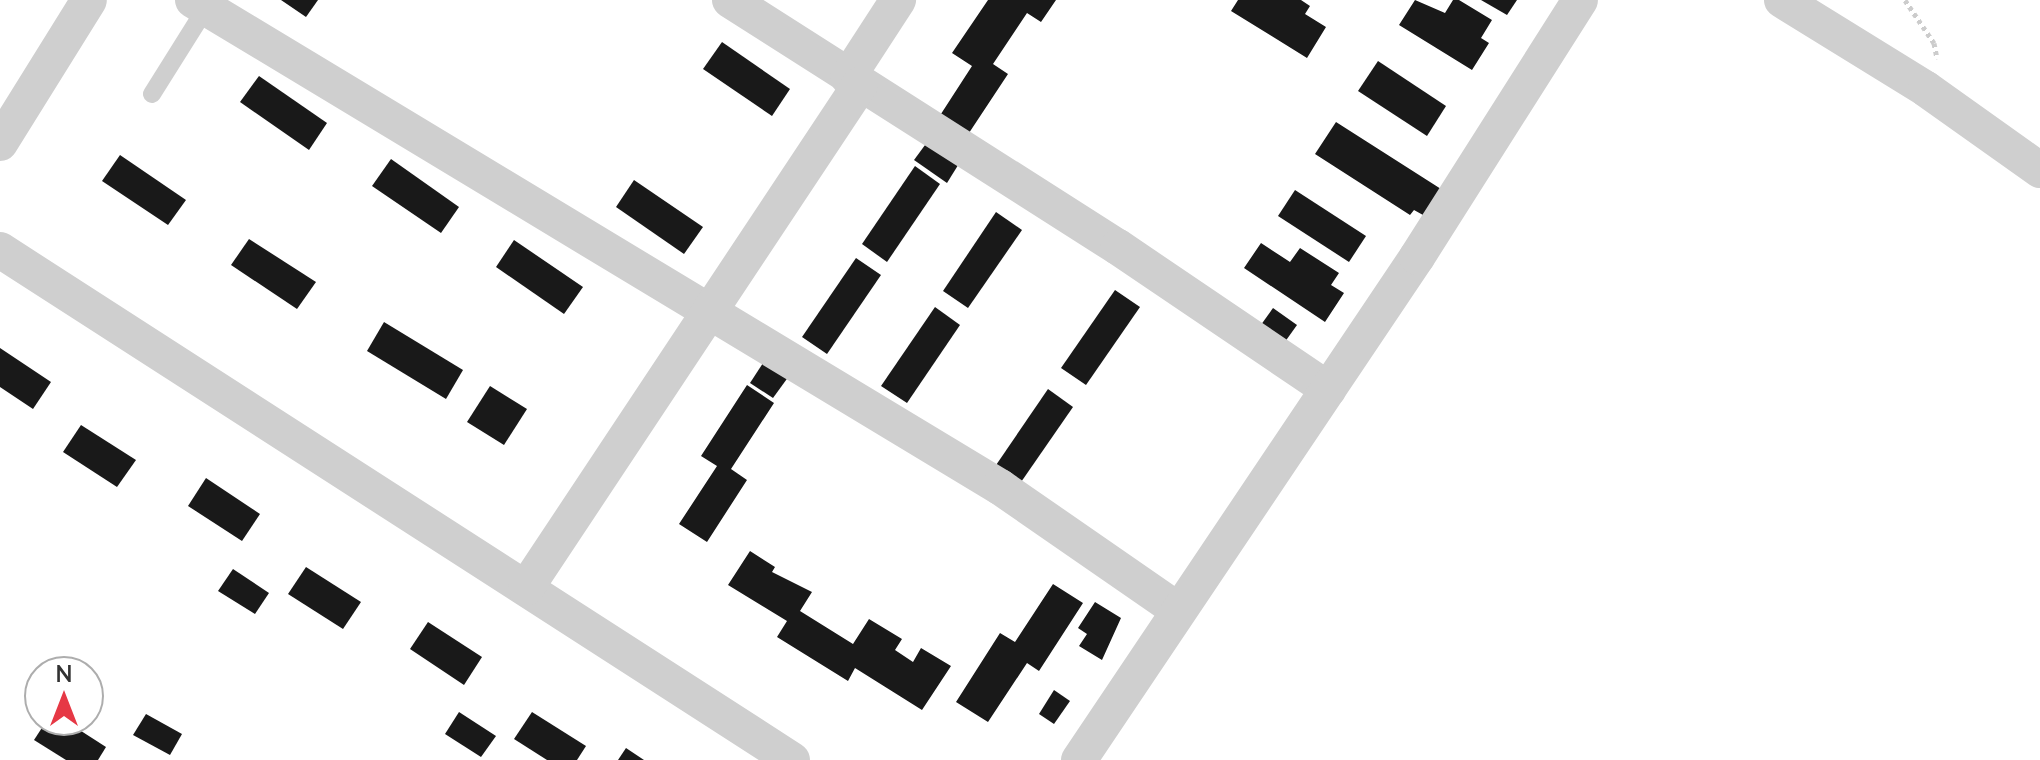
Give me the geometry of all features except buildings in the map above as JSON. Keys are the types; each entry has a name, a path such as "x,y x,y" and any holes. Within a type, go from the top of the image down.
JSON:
{"street":[{"path":"0,143 89,0"},
{"path":"730,0 1118,247 1328,389"},
{"path":"526,588 713,313 854,81 898,0"},
{"path":"1079,760 1176,609 1328,389 1580,0"},
{"path":"1782,0 1941,100 2040,170"},
{"path":"200,4 1000,487 1176,609"},
{"path":"0,250 792,760"}],"lane":[{"path":"152,94 200,4"}],"path":[{"path":"1905,0 1934,43 1941,100"}]}
